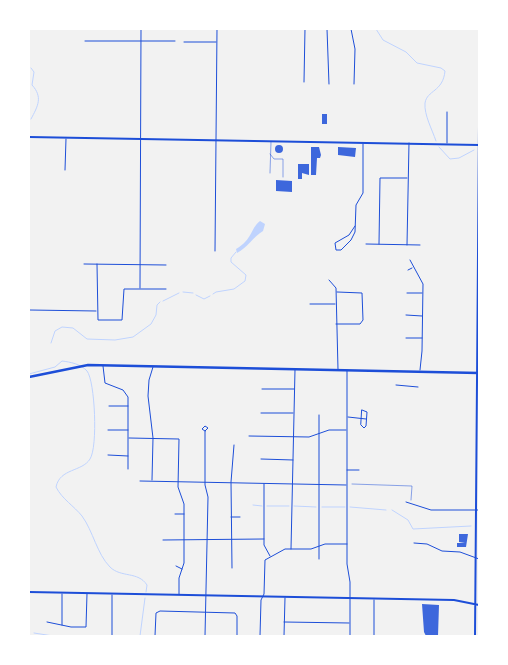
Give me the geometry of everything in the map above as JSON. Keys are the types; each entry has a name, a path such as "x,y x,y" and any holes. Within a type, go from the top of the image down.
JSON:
{"main road":[{"path":"475,636 475,558 478,482 479,127"},
{"path":"29,138 479,145"},
{"path":"29,377 81,366 478,373"},
{"path":"29,592 454,600 479,605"}],"street":[{"path":"140,288 141,29"},
{"path":"215,251 217,29"},
{"path":"304,82 305,29"},
{"path":"327,29 329,84"},
{"path":"351,29 355,50 354,84"},
{"path":"85,40 175,41"},
{"path":"184,42 217,42"},
{"path":"447,112 447,144"},
{"path":"66,138 66,170"},
{"path":"355,226 349,235 335,243 336,250 341,250 352,240 355,226 356,205 363,193 363,143"},
{"path":"407,245 409,144"},
{"path":"379,244 380,178 408,178"},
{"path":"366,244 420,245"},
{"path":"410,260 412,268 422,282 423,293 420,372"},
{"path":"84,264 166,265"},
{"path":"97,264 98,320 122,320 124,289 166,289"},
{"path":"408,270 412,268"},
{"path":"417,273 421,270"},
{"path":"329,280 335,285 336,292 338,370"},
{"path":"336,292 360,292 363,295 361,323 336,324"},
{"path":"407,293 423,293"},
{"path":"310,304 336,304"},
{"path":"29,310 97,311"},
{"path":"406,316 423,316"},
{"path":"406,338 422,338"},
{"path":"103,366 104,383 125,392 128,406 129,430 128,469"},
{"path":"152,481 153,438 148,389 153,367"},
{"path":"291,548 295,369"},
{"path":"347,370 347,544 350,636"},
{"path":"396,385 418,387"},
{"path":"262,388 294,389"},
{"path":"109,406 128,406"},
{"path":"364,410 366,412 366,419 364,428 361,426 361,412 364,410"},
{"path":"261,413 294,413"},
{"path":"319,559 320,415"},
{"path":"347,417 366,419"},
{"path":"108,430 129,430"},
{"path":"248,436 311,436 331,430 347,430"},
{"path":"205,432 205,482 208,496 205,636"},
{"path":"129,438 179,439 178,488 184,502 184,540 179,595"},
{"path":"232,568 230,540 234,445"},
{"path":"108,455 128,456"},
{"path":"261,459 294,460"},
{"path":"347,470 359,470"},
{"path":"140,481 347,484"},
{"path":"264,483 264,539 265,548 270,557"},
{"path":"406,502 431,510 479,510"},
{"path":"175,514 184,514"},
{"path":"231,517 240,517"},
{"path":"163,540 264,539"},
{"path":"414,543 427,544 442,551 460,552 479,559"},
{"path":"260,636 264,562 282,550 291,548 310,549 327,544 347,544"},
{"path":"176,566 182,569"},
{"path":"62,593 62,625"},
{"path":"47,622 84,628 87,626 87,593"},
{"path":"112,594 112,636"},
{"path":"284,598 284,636"},
{"path":"374,599 374,636"},
{"path":"155,636 155,620 158,611 233,612 237,614 237,636"},
{"path":"284,622 350,623"}],"lane":[{"path":"270,173 271,142"},
{"path":"270,154 274,159 283,159 283,177"}],"path":[{"path":"347,484 412,486 411,504"}],"water":[{"path":"260,221 265,224 263,231 237,253 236,249 246,242 254,227"}],"building":[{"path":"322,114 327,114 327,124 322,124"},
{"path":"279,145 283,149 279,153 275,149"},
{"path":"311,147 319,147 321,155 320,158 317,158 316,175 311,175"},
{"path":"338,147 356,148 355,157 338,155"},
{"path":"298,164 309,164 309,175 302,173 302,179 298,179"},
{"path":"276,180 292,181 292,192 276,191"},
{"path":"459,534 468,534 466,547 457,547 457,543 465,543 459,542"},
{"path":"422,604 439,605 438,636 426,636 424,632"}],"waterway":[{"path":"376,29 383,40 406,52 417,63 441,68 445,71 441,83 429,95 425,103 427,117 436,141"},
{"path":"31,68 34,72 32,85 38,98 37,106 31,119"},
{"path":"439,147 450,159 459,158 474,150"},
{"path":"213,294 234,289 245,281 246,275 231,262 231,258 236,252"},
{"path":"183,292 193,293"},
{"path":"163,301 179,293"},
{"path":"196,295 204,299 210,296"},
{"path":"51,343 55,331 62,327 73,328 87,339 115,340 133,337 151,324 156,315 157,305 160,302"},
{"path":"29,374 55,367 62,361 79,365 87,371 92,387 95,414 92,452 90,459 86,463 62,476 56,487 61,495 82,516 102,556 110,567 139,578 147,585 146,592"},
{"path":"253,505 262,506"},
{"path":"267,506 289,506"},
{"path":"294,506 316,507"},
{"path":"322,507 345,507"},
{"path":"350,507 386,510"},
{"path":"392,510 408,520 413,529 471,526"},
{"path":"140,636 145,598"},
{"path":"34,633 53,636"}]}
